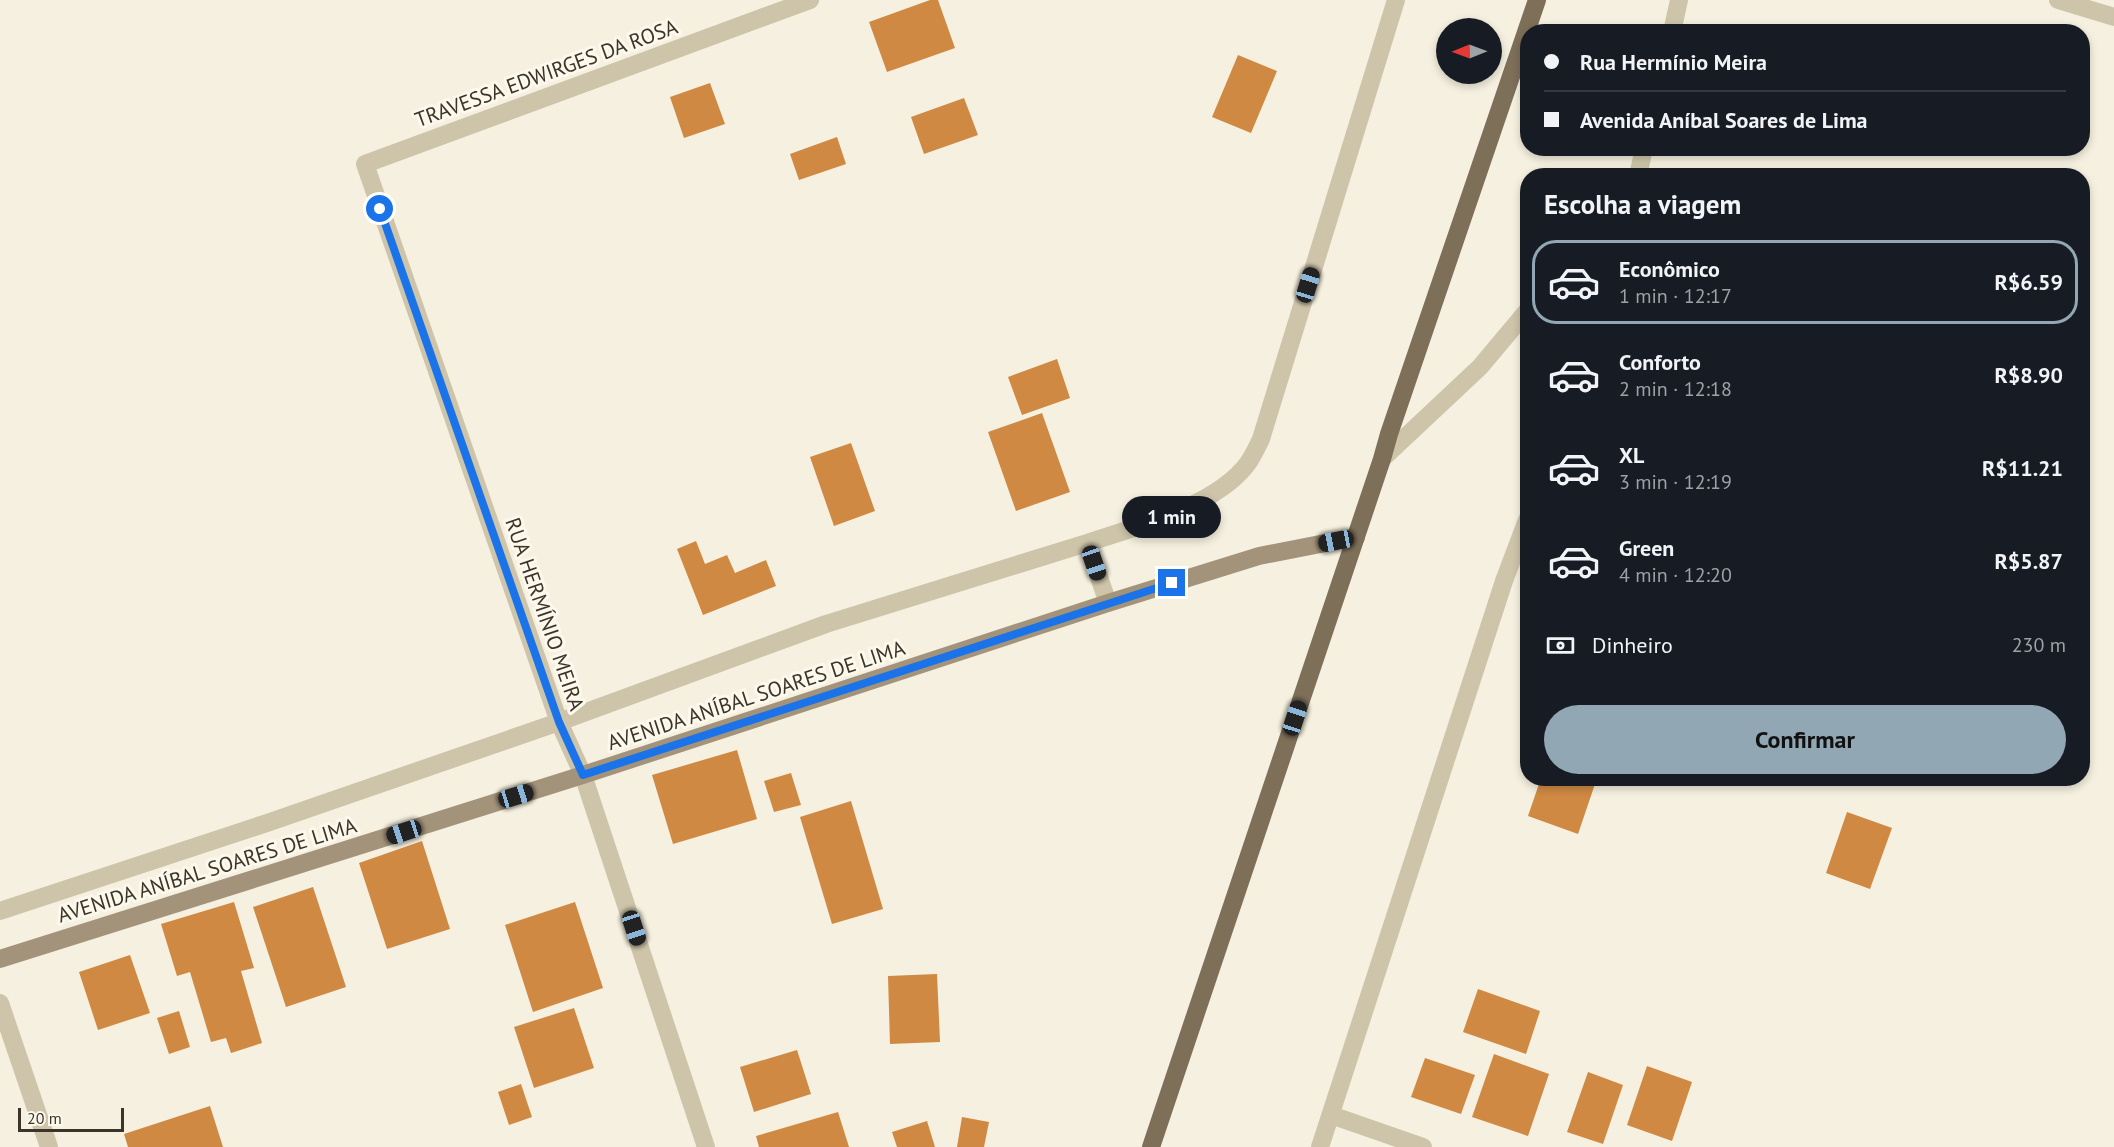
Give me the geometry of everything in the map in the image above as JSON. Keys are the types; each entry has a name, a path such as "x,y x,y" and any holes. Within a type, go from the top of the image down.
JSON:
{"main road":[{"path":"1529,24 1537,0"},
{"path":"1151,1147 1520,50"}],"street":[{"name":"TRAVESSA EDWIRGES DA ROSA","path":"365,164 810,0"},
{"name":"AVENIDA ANÍBAL SOARES DE LIMA","path":"0,911 267,823 559,722 826,624 1087,543 1184,510 1229,482 1247,464 1261,439 1396,0"},
{"path":"1674,24 1679,0"},
{"path":"2058,0 2114,17"},
{"name":"RUA HERMÍNIO MEIRA","path":"365,164 559,722 583,775 706,1147"},
{"path":"1382,459 1480,367 1520,319"},
{"name":"AVENIDA ANÍBAL SOARES DE LIMA","path":"0,959 583,775 1108,603 1259,556 1356,537"},
{"path":"1320,1147 1504,581 1520,539"},
{"path":"1087,543 1108,603"},
{"path":"0,1003 49,1147"},
{"path":"1331,1115 1423,1147"}],"building":[{"path":"930,0 938,0 955,48 887,72 869,22"},
{"path":"1238,55 1277,71 1251,133 1212,117"},
{"path":"710,83 725,124 684,138 670,97"},
{"path":"964,98 978,135 924,154 911,117"},
{"path":"837,137 846,164 799,180 790,154"},
{"path":"1057,359 1070,398 1022,415 1008,377"},
{"path":"1042,413 1070,492 1016,511 988,432"},
{"path":"851,443 875,511 834,526 810,457"},
{"path":"696,541 705,564 727,555 735,573 766,560 776,586 703,615 677,549"},
{"path":"737,750 757,819 673,844 652,775"},
{"path":"791,773 801,805 774,812 764,781"},
{"path":"1538,786 1594,786 1578,834 1528,816"},
{"path":"851,801 883,909 832,924 800,817"},
{"path":"1847,812 1892,828 1870,889 1826,873"},
{"path":"422,841 450,929 387,949 359,863"},
{"path":"313,887 346,987 286,1007 253,907"},
{"path":"234,902 254,968 241,971 262,1043 231,1053 226,1038 211,1042 190,972 177,976 161,924"},
{"path":"575,902 603,988 533,1012 505,925"},
{"path":"130,955 150,1013 98,1030 79,972"},
{"path":"937,974 940,1042 890,1044 888,976"},
{"path":"1478,989 1540,1011 1526,1054 1463,1032"},
{"path":"574,1008 594,1068 534,1088 514,1027"},
{"path":"179,1011 190,1047 169,1054 157,1018"},
{"path":"797,1050 811,1094 754,1112 740,1067"},
{"path":"1494,1054 1549,1074 1528,1136 1472,1117"},
{"path":"1425,1058 1475,1075 1461,1114 1411,1097"},
{"path":"1647,1066 1692,1082 1672,1141 1627,1125"},
{"path":"1588,1072 1623,1085 1603,1144 1567,1132"},
{"path":"521,1084 532,1117 509,1125 498,1092"},
{"path":"210,1106 223,1147 128,1147 124,1134"},
{"path":"838,1112 849,1147 759,1147 756,1136"},
{"path":"962,1117 989,1122 984,1147 957,1147"},
{"path":"927,1121 935,1147 897,1147 892,1132"}],"route":[{"path":"380,209 559,722 583,775 1172,583"}]}
